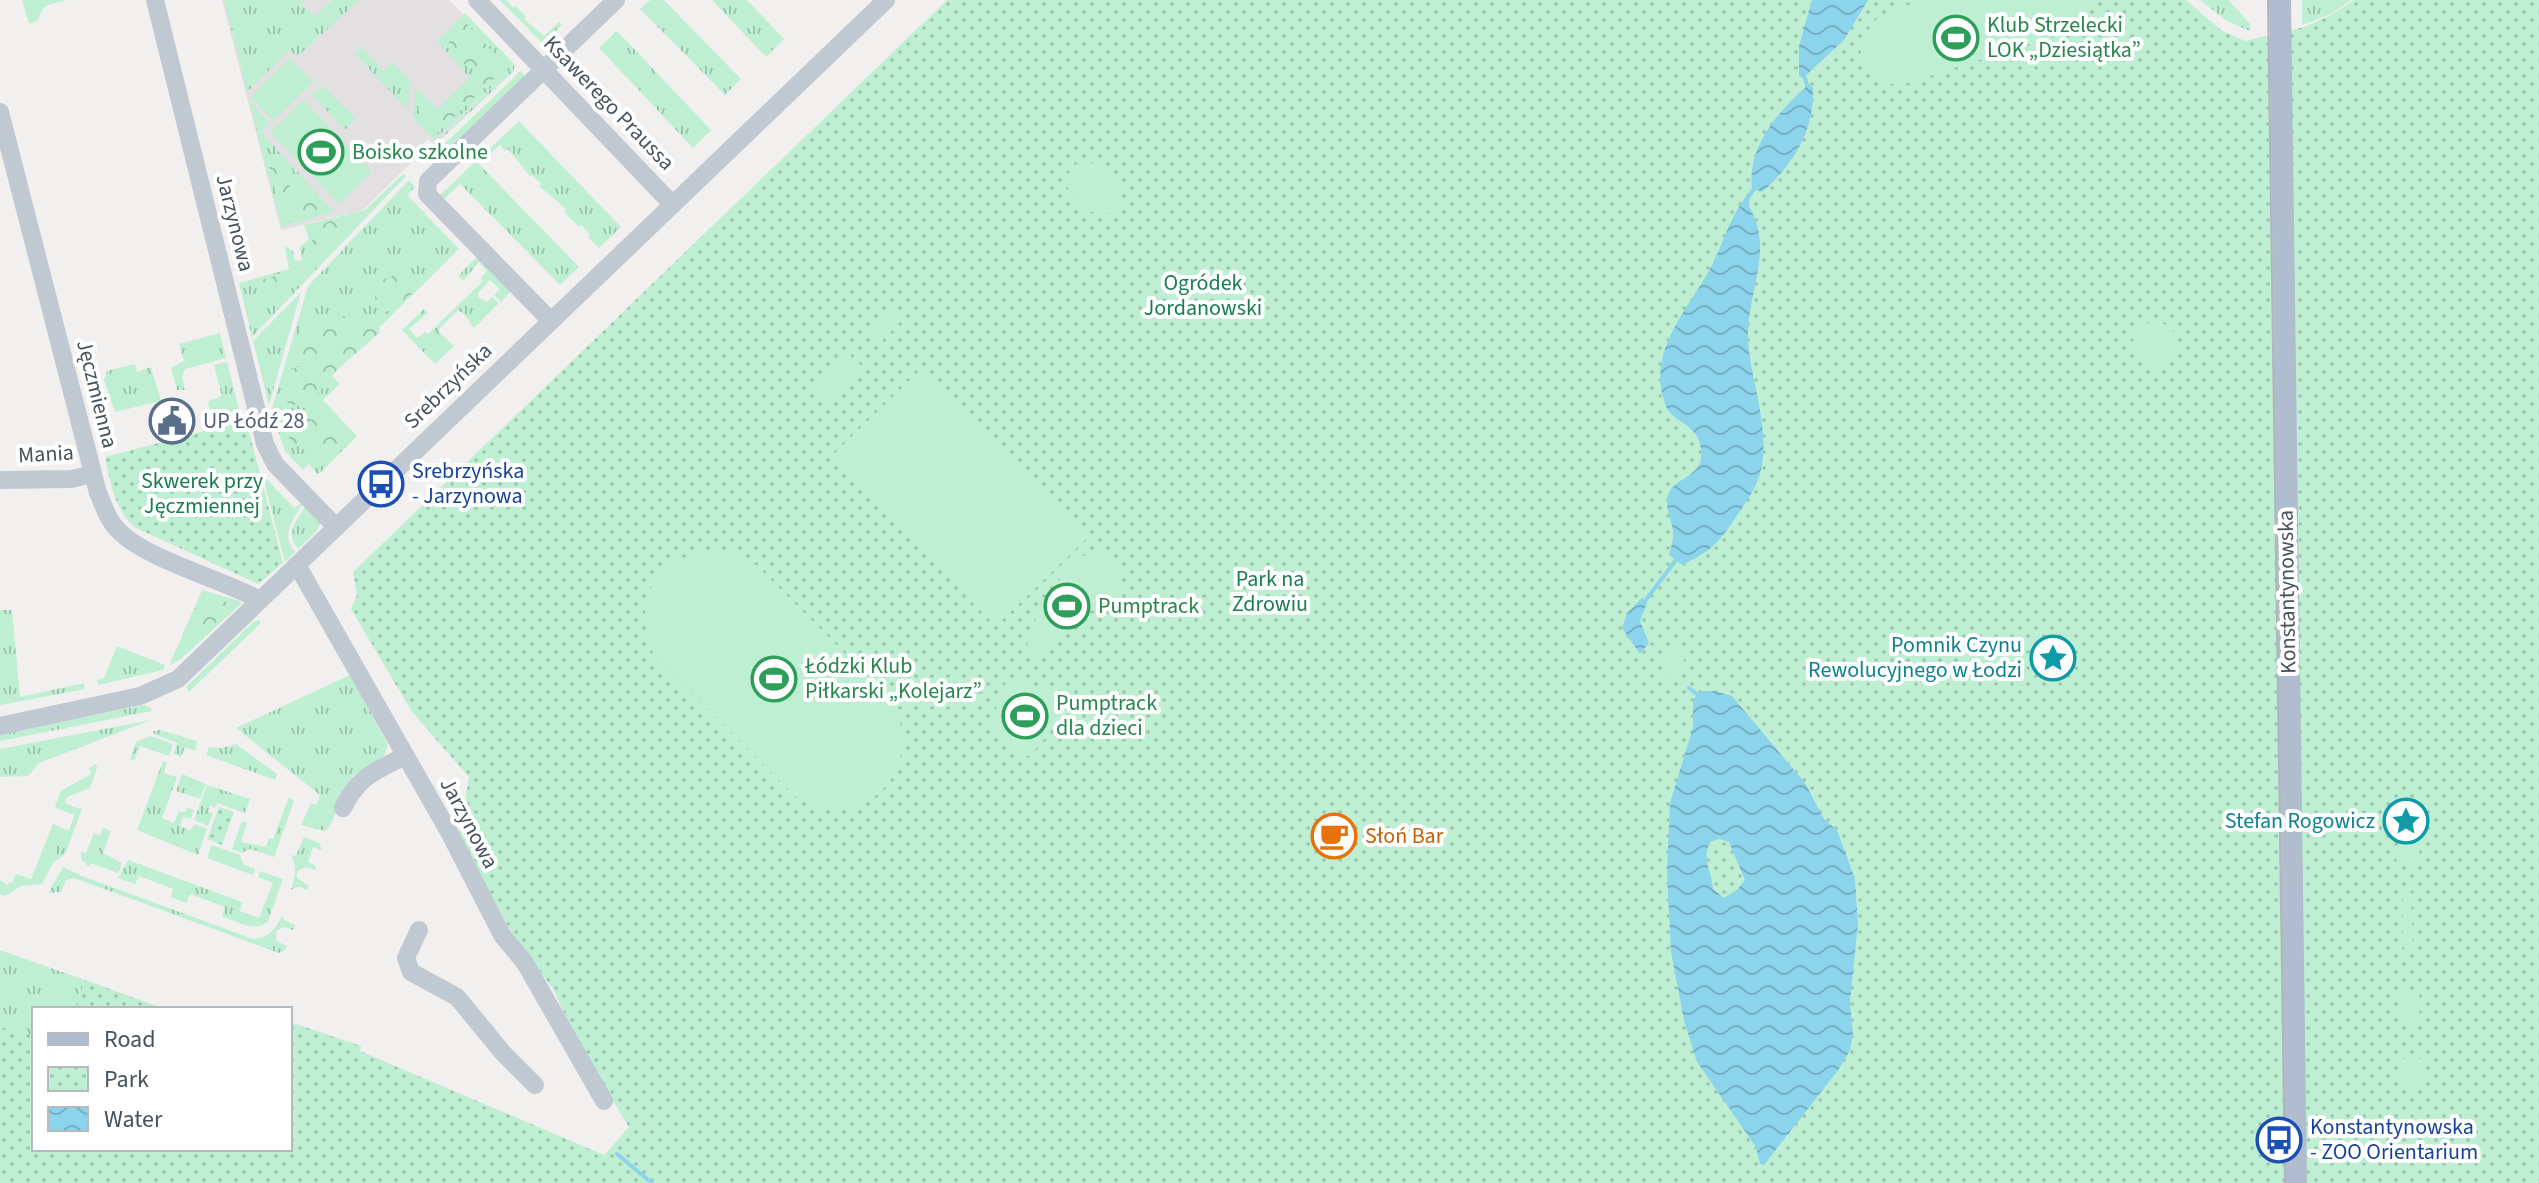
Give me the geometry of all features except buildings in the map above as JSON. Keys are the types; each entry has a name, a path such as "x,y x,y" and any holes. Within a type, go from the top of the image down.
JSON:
{"main road":[{"name":"Konstantynowska","path":"2280,0 2296,1183"}],"street":[{"name":"Jarzynowa","path":"155,0 268,451 275,464 336,527"},
{"name":"Ksawerego Praussa","path":"477,0 672,204"},
{"path":"551,321 427,194 426,186 616,0"},
{"name":"Srebrzyńska","path":"0,726 140,696 167,686 189,670 886,0"},
{"name":"Jęczmienna","path":"0,112 93,474 106,513 126,538 260,600"},
{"name":"Mania","path":"0,480 71,479 93,474"},
{"name":"Jarzynowa","path":"297,565 449,832 502,935 525,963 604,1101"},
{"path":"343,808 350,793 366,775 405,756"},
{"path":"419,930 406,958 411,972 457,997 503,1053 535,1085"}],"shaded area":[{"path":"222,0 449,0 513,67 434,144 428,139 411,156 414,160 363,210 281,230"}],"green space":[{"path":"22,0 65,1 47,6 38,20 29,24"},
{"path":"224,0 305,0 301,4 314,16 333,0 357,2 297,57 290,50 247,92"},
{"path":"500,0 506,0 514,8 516,6 526,17 524,19 544,36 559,22 562,25 543,44"},
{"path":"650,0 664,0 741,79 725,95 640,9"},
{"path":"712,0 747,0 784,39 766,57"},
{"name":"Park na Zdrowiu","path":"947,0 2186,0 2221,30 2245,41 2304,27 2354,0 2539,0 2539,1183 0,1183 0,1027 32,1035 32,1151 292,1151 292,1023 361,1046 360,1051 604,1155 629,1127 582,1050 553,989 512,933 458,838 469,777 412,712 351,609 357,595 353,572"},
{"name":"Klub Strzelecki LOK „Dziesiątka”","path":"1927,0 2094,0 2087,16 2073,30 1901,85 1875,77 1861,58 1870,28 1878,18 1889,12"},
{"path":"2200,0 2229,0 2250,24 2250,31 2227,21"},
{"path":"2302,0 2351,0 2331,14 2302,25"},
{"path":"465,13 515,65 513,72 435,145 513,67 434,140 414,119 415,87 437,109 470,78 437,41 462,16 475,28 463,15"},
{"path":"464,21 502,61 501,72 436,134 424,123 418,107 423,103 440,112 473,82 478,73 461,62 449,47 450,34"},
{"path":"617,31 711,130 693,148 599,48"},
{"path":"362,47 384,71 393,62 412,83 407,109 355,54"},
{"path":"290,58 313,82 273,121 250,97"},
{"path":"521,71 526,77 444,154 439,149"},
{"path":"324,87 356,118 345,130 311,94"},
{"name":"Boisko szkolne","path":"304,100 372,172 339,204 270,132"},
{"path":"249,101 270,123 261,132 334,212 281,227"},
{"path":"519,121 621,227 599,248 508,149 505,151 500,145 486,158 483,155"},
{"path":"275,158 284,161 293,170 290,188 296,204 319,203 327,207 325,212 287,222 281,217 269,165"},
{"path":"476,161 579,267 560,285 460,184 444,199 440,195"},
{"path":"1086,161 1097,165 1120,187 1120,204 1113,211 1098,214 1091,211 1077,200 1067,186 1071,169"},
{"path":"403,174 406,176 252,337 239,283 289,269 285,246 293,251 295,261 302,260 300,247 309,239 304,225 365,210"},
{"path":"409,180 415,187 407,195 459,249 331,375 340,384 323,400 357,436 321,472 317,474 309,464 303,470 285,451 271,412 308,286"},
{"path":"347,218 346,231 330,248 312,243 314,229 334,219"},
{"path":"308,253 315,264 302,274 280,285 256,287 254,284 301,268"},
{"path":"478,256 511,291 501,302 494,295 500,289 490,280 478,297 487,302 492,297 499,303 474,328 462,312 457,311 439,329 454,346 435,364 402,330 424,309 428,313 409,329 417,338 425,332 428,334 483,281 481,278 487,271 479,262 463,281 458,276"},
{"path":"396,275 416,280 415,291 387,314 378,312 374,291 384,279"},
{"path":"301,292 269,405 253,341"},
{"path":"891,309 902,320 879,344 867,332"},
{"path":"338,315 380,323 379,333 337,370 315,397 294,405 282,400 289,370 301,366 322,371 326,364 323,358 292,355 299,332 305,324 318,330"},
{"path":"2155,322 2170,329 2177,344 2170,359 2155,366 2140,359 2133,344 2140,329"},
{"path":"220,333 226,358 185,369 182,377 185,390 177,390 171,368 184,361 179,344"},
{"path":"844,350 865,369 830,406 810,386"},
{"path":"227,362 239,410 211,417 208,401 222,396 214,365"},
{"path":"135,364 137,372 151,367 161,401 115,412 104,380 107,371"},
{"path":"921,369 1089,536 996,626 830,458"},
{"path":"327,417 347,432 347,443 336,456 323,463 314,454 290,443 288,427 308,418"},
{"name":"Skwerek przy Jęczmiennej","path":"246,420 283,563 258,584 134,527 118,504 105,457"},
{"path":"262,474 294,508 304,502 288,533 295,552 285,562"},
{"path":"306,505 321,522 316,532 298,549 292,532"},
{"name":"Łódzki Klub Piłkarski „Kolejarz”","path":"706,551 733,554 756,565 889,697 900,722 902,747 897,769 885,787 868,800 846,807 822,807 796,797 655,657 645,621 651,589 671,565 687,556"},
{"name":"Pumptrack","path":"1098,553 1112,561 1119,571 1117,591 1072,619 1045,655 1040,657 1032,653 1027,647 1032,625 1069,564 1076,557"},
{"path":"202,590 240,601 241,604 182,658 169,666"},
{"path":"207,593 224,600 230,607 213,626 203,630 195,624 195,611"},
{"path":"0,610 12,610 20,697 84,683 85,689 0,705"},
{"path":"259,620 261,623 189,692 186,687 253,622"},
{"path":"1679,645 1687,653 1676,672 1665,679 1662,674 1667,656"},
{"path":"117,646 165,665 163,670 98,685 97,680 104,678"},
{"path":"350,675 388,745 384,756 353,776 325,831 301,825 311,803 316,805 320,795 236,728"},
{"name":"Pumptrack dla dzieci","path":"1019,680 1028,688 1040,686 1052,689 1054,699 1052,726 1029,756 1020,754 1006,743 993,726 1001,691 1008,681"},
{"path":"144,705 152,711 0,741 0,734"},
{"path":"151,720 39,763 28,776 0,777 0,749"},
{"path":"160,730 197,741 195,751 185,747 181,757 174,754 177,743 154,734 153,731"},
{"path":"150,736 173,744 169,756 140,746 134,761 130,759 136,742"},
{"path":"236,744 277,774 275,780 206,755 209,747"},
{"path":"163,761 167,762 164,773 177,777 162,818 174,823 179,811 185,812 187,807 194,810 191,819 183,817 180,826 190,830 195,824 207,829 198,855 137,830"},
{"path":"96,764 90,788 67,797 65,803 77,808 74,815 55,807 61,791 91,774 89,768"},
{"path":"182,774 206,784 200,799 176,791"},
{"path":"207,785 250,799 245,813 217,803 215,808 210,806 208,812 213,813 208,826 194,820"},
{"path":"289,797 294,801 274,857 250,849 242,853 232,849 242,821 247,823 241,842 266,847 269,838 273,839"},
{"path":"219,807 234,812 222,845 207,839"},
{"path":"77,808 82,809 65,854 53,863 42,884 64,829 69,830"},
{"path":"53,824 64,829 42,884 21,886 5,896 0,894 0,880 8,886 16,874 31,879"},
{"path":"103,828 111,831 103,853 122,863 118,873 91,863 89,867 81,859 81,851 86,853 94,833 100,835"},
{"path":"304,837 319,843 322,850 313,847 308,862 316,866 315,870 306,867 297,871 297,878 309,886 307,890 299,886 291,890 295,868 291,855 296,856"},
{"path":"2407,842 2415,846 2419,854 2415,862 2407,866 2399,862 2395,854 2399,846"},
{"path":"212,845 240,855 244,865 255,869 253,875 207,858"},
{"path":"128,860 242,902 240,911 259,918 273,883 258,877 260,871 283,879 268,921 252,926 222,916 225,907 190,894 186,903 171,897 173,889 139,876 135,884 118,878"},
{"path":"63,867 253,939 271,932 282,915 284,920 295,925 293,930 284,927 276,931 276,941 287,946 279,953 74,878 66,880 61,892 48,893"},
{"path":"2411,892 2413,944 2410,951 2405,950 2403,945 2403,899 2406,893"},
{"path":"0,950 85,980 76,1007 32,1007 32,1035 0,1027"},
{"path":"85,980 159,1007 76,1007"},
{"path":"2400,992 2419,993 2420,1025 2399,1023"},
{"path":"2398,1059 2424,1059 2424,1089 2398,1090"}],"water":[{"path":"1812,0 1868,0 1844,40 1803,78 1799,76 1799,46"},
{"path":"1809,84 1813,88 1813,103 1800,146 1762,192 1752,188 1752,172 1760,143 1777,117"},
{"path":"1747,195 1760,238 1748,333 1762,425 1762,462 1754,490 1724,534 1707,551 1682,565 1669,555 1673,534 1667,500 1671,489 1698,466 1701,449 1695,433 1668,411 1661,384 1661,365 1673,331 1712,265"},
{"path":"1642,598 1647,603 1640,621 1649,643 1640,654 1622,628 1627,613"},
{"path":"1702,691 1732,696 1805,783 1824,819 1837,830 1855,879 1858,923 1850,1003 1853,1035 1850,1050 1839,1069 1764,1165 1760,1164 1756,1147 1697,1062 1684,1020 1671,952 1667,873 1670,803 1693,727 1693,699","holes":["1719,839 1729,842 1745,880 1724,898 1713,889 1707,854 1710,842"]}],"waterway":[{"path":"1805,78 1807,85"},
{"path":"1749,196 1754,189"},
{"path":"1645,601 1676,560"},
{"path":"1689,688 1698,695"},
{"path":"617,1154 652,1183"}],"tram line":[{"path":"2268,0 2285,1183"}],"place":[{"name":"Klub Strzelecki LOK „Dziesiątka”","path":"1956,38"},
{"name":"Boisko szkolne","path":"321,152"},
{"name":"UP Łódź 28","path":"172,421"},
{"name":"Srebrzyńska - Jarzynowa","path":"381,484"},
{"name":"Pumptrack","path":"1067,606"},
{"name":"Pomnik Czynu Rewolucyjnego w Łodzi","path":"2053,658"},
{"name":"Łódzki Klub Piłkarski „Kolejarz”","path":"774,679"},
{"name":"Pumptrack dla dzieci","path":"1025,716"},
{"name":"Stefan Rogowicz","path":"2406,821"},
{"name":"Słoń Bar","path":"1334,836"},
{"name":"Konstantynowska - ZOO Orientarium","path":"2279,1140"}],"park label":[{"name":"Ogródek Jordanowski","path":"1203,296"}]}
